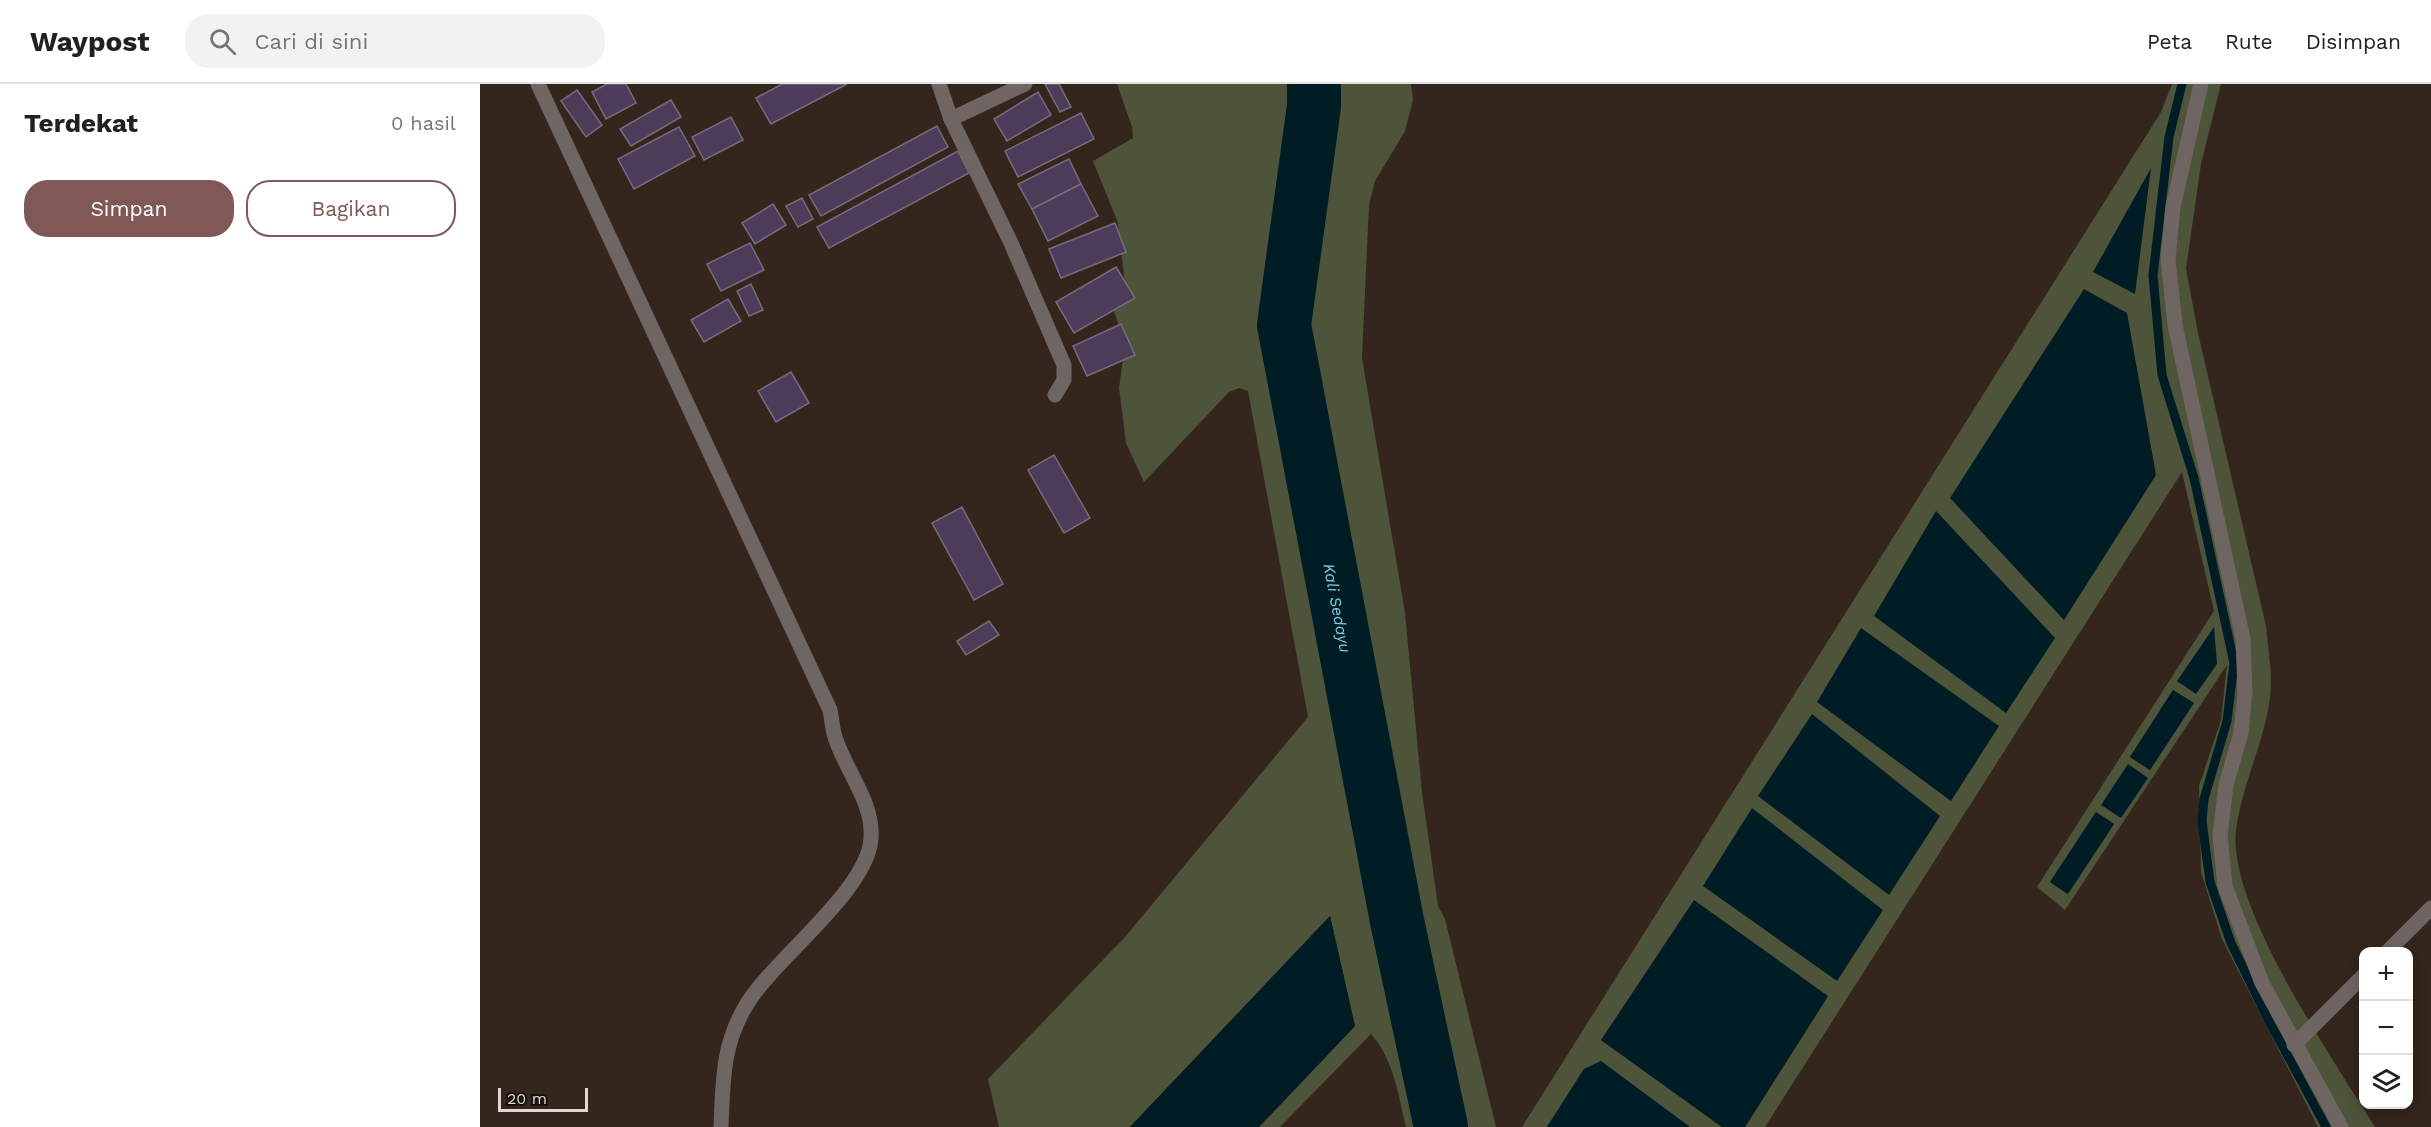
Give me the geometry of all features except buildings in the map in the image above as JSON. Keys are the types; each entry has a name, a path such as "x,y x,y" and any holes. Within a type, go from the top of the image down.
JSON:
{"street":[{"path":"538,84 830,710 835,737 870,820 871,840 866,858 854,879 824,917 759,985 745,1006 724,1058 721,1127"},
{"path":"939,84 951,119 1011,243 1064,365 1064,380 1055,395"},
{"path":"951,119 1026,84"},
{"path":"2201,84 2173,207 2168,259 2175,325 2243,639 2245,692 2241,734 2226,785 2220,835 2224,876 2245,945 2294,1045 2341,1127"},
{"path":"2391,947 2431,908"},
{"path":"2294,1045 2359,980"}],"green space":[{"path":"1117,84 1411,84 1413,100 1405,131 1375,181 1369,205 1362,358 1405,613 1422,792 1438,906 1445,919 1496,1127 1406,1127 1390,1066 1371,1034 1280,1127 1259,1127 1355,1026 1330,916 1130,1127 999,1127 988,1079 1125,937 1308,717 1248,391 1239,388 1229,392 1144,482 1126,443 1119,388 1125,344 1111,302 1126,294 1118,223 1093,161 1133,138 1132,127"},
{"path":"2172,84 2221,84 2201,164 2186,269 2198,333 2266,626 2270,662 2271,689 2267,715 2243,797 2236,830 2238,862 2248,899 2265,940 2311,1024 2359,1101 2359,1109 2364,1109 2375,1127 2318,1127 2222,939 2201,872 2199,786 2221,720 2227,665 2065,910 2037,887 2214,611 2182,472 1765,1127 1745,1127 1828,996 1601,1040 1722,1127 1690,1127 1601,1062 1584,1069 1547,1127 1522,1127 2161,112","holes":["2173,690 2193,703 2150,770 2130,757","2096,812 2114,824 2067,894 2050,882"]}],"water":[{"path":"2151,168 2135,294 2093,272"},
{"path":"2084,289 2127,313 2156,475 2064,620 1950,498"},
{"path":"1936,511 2055,638 2006,713 1874,616"},
{"path":"2214,627 2217,664 2196,694 2177,681"},
{"path":"1861,628 1999,726 1951,801 1817,702"},
{"path":"2173,690 2194,703 2150,770 2130,757"},
{"path":"1812,714 1940,816 1889,895 1758,796"},
{"path":"2128,764 2148,778 2121,818 2101,805"},
{"path":"1752,808 1883,910 1837,981 1703,886"},
{"path":"2096,812 2114,824 2068,894 2050,882"},
{"path":"1694,900 1828,996 1745,1127 1722,1127 1601,1040"},
{"path":"1330,916 1355,1026 1259,1127 1130,1127"},
{"path":"1601,1061 1690,1127 1547,1127 1584,1069"}],"waterway":[{"name":"Kali Sedayu","path":"1314,84 1314,106 1284,325 1397,921 1441,1127"},
{"path":"2182,84 2169,137 2153,275 2162,375 2194,478 2234,663 2227,721 2204,799 2202,821 2210,882 2231,943 2268,1019 2326,1127"}]}
